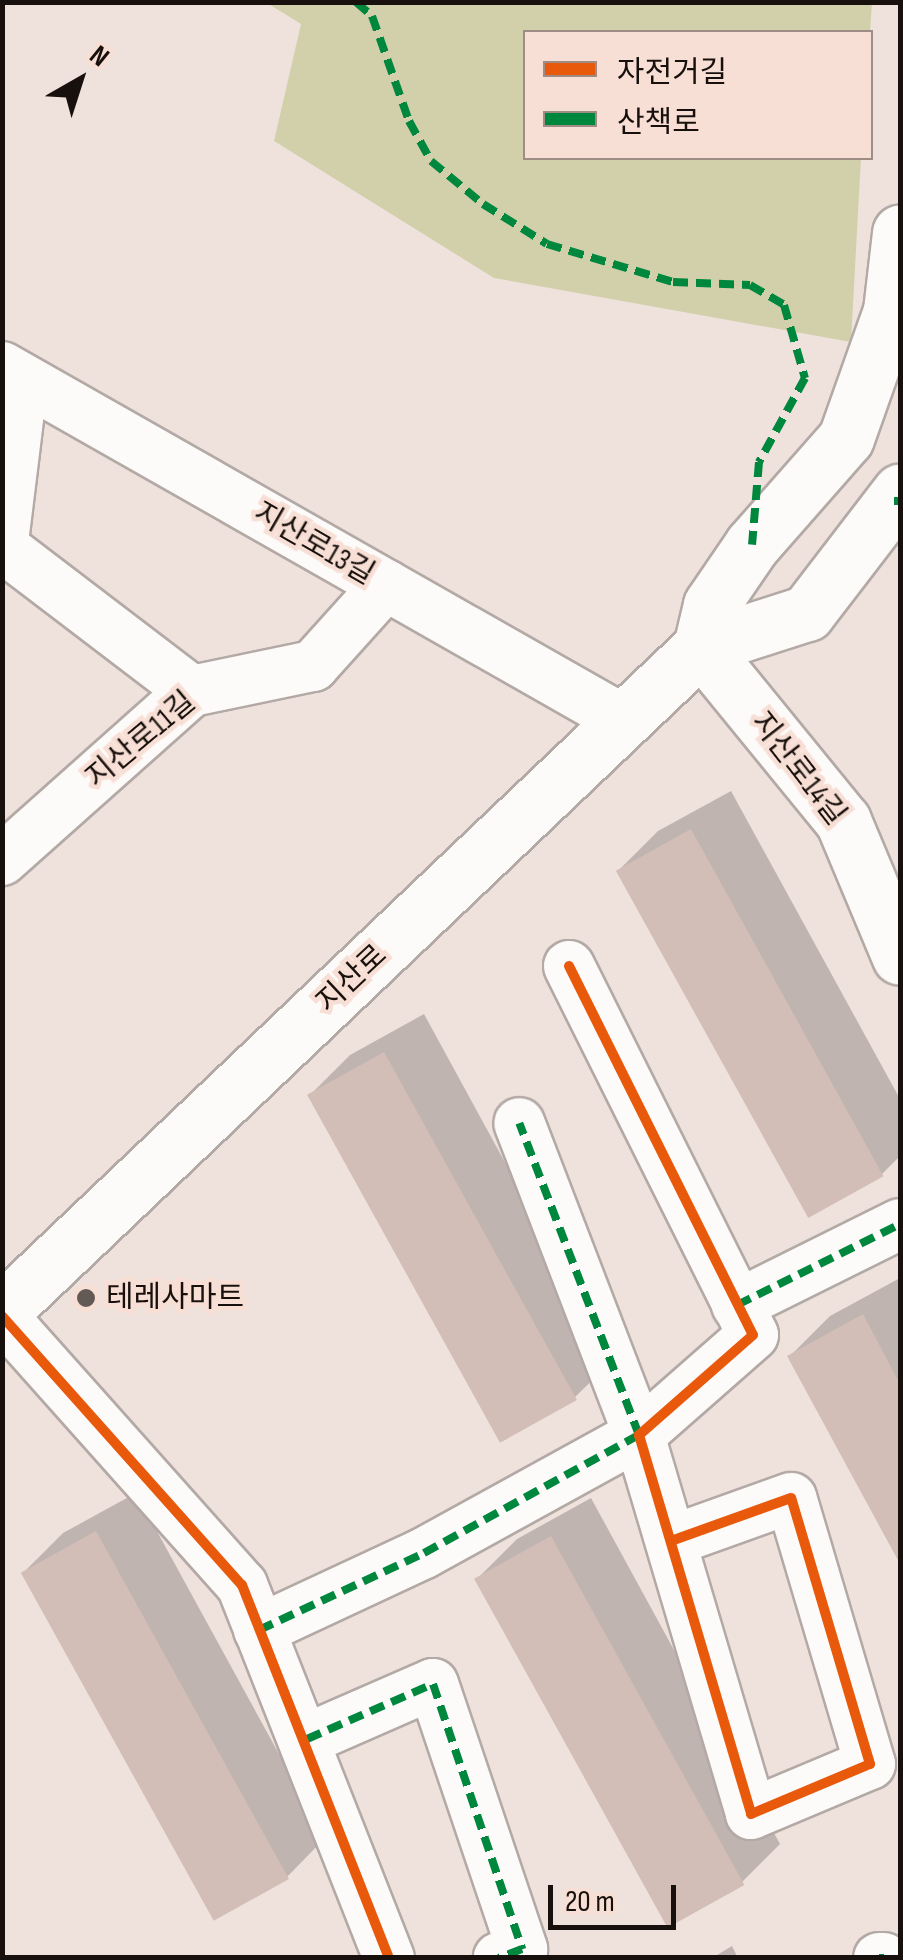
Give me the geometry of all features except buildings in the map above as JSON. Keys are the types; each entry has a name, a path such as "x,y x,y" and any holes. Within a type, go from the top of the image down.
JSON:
{"main road":[{"name":"지산로","path":"701,647 711,605 752,545 846,438 891,311 900,233"},
{"name":"지산로","path":"2,1314 701,647 807,612 900,492"},
{"name":"지산로14길","path":"701,647 843,821 900,957"}],"street":[{"path":"13,373 3,549 192,692"},
{"name":"지산로13길","path":"13,373 625,720"},
{"name":"지산로11길","path":"2,860 192,692 314,666 386,585"},
{"path":"258,1630 424,1553 639,1435 753,1335 569,966"},
{"path":"519,1123 639,1435 750,1814 870,1764 791,1498 671,1541"},
{"path":"738,1305 900,1224"},
{"path":"2,1314 242,1584 258,1630 307,1739 389,1958"},
{"path":"307,1739 433,1684 522,1948 499,1958"}],"shaded area":[{"path":"267,3 872,3 870,30 523,30 523,160 861,160 851,342 494,278 274,141 301,24"}],"marked path":[{"path":"356,2 372,16 409,121 431,161 483,204 547,244 673,282 750,285 784,305 805,378 759,462 752,545"},
{"path":"894,501 900,501"},
{"path":"259,1630 424,1553 639,1435 519,1123"},
{"path":"737,1305 900,1224"},
{"path":"307,1739 433,1684 522,1949 499,1958"},
{"path":"879,1958 884,1958"}],"cycle path":[{"path":"569,966 753,1335 639,1435 751,1814 870,1764 791,1498 671,1541"},
{"path":"2,1316 242,1585 389,1958"}],"place":[{"name":"테레사마트","path":"86,1298"}]}
